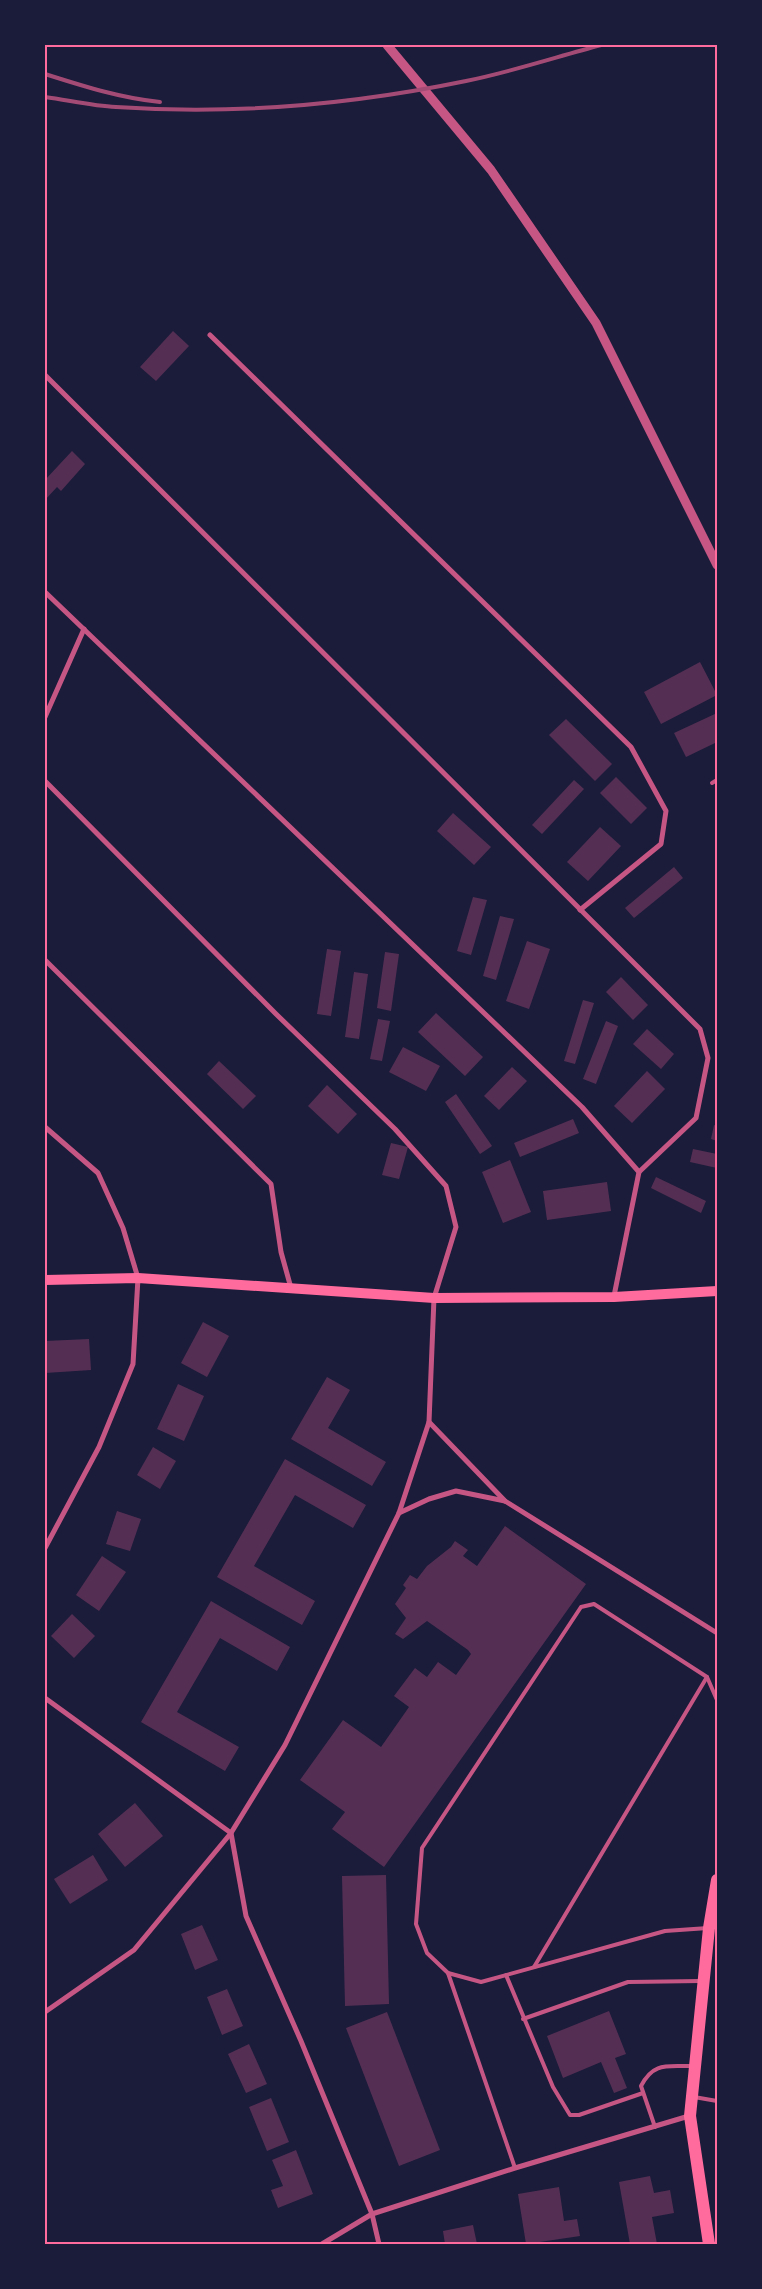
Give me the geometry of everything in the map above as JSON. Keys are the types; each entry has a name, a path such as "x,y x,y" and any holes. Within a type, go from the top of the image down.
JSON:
{"main road":[{"path":"45,1280 138,1278 434,1298 614,1297 717,1291"},
{"path":"709,2244 690,2116 709,1928 717,1880"}],"street":[{"path":"387,45 491,170 596,323 717,565"},
{"path":"210,335 631,747 666,811 661,844 580,910"},
{"path":"45,375 700,1029 708,1058 696,1118 639,1172 614,1297"},
{"path":"45,592 582,1107 639,1172"},
{"path":"45,717 84,629"},
{"path":"45,781 276,1014 395,1129 446,1186 456,1227 434,1298 429,1422 399,1513 285,1745 231,1833 134,1950 45,2012"},
{"path":"45,960 270,1184 281,1252 291,1288"},
{"path":"45,1127 98,1173 123,1228 138,1278 133,1364 99,1447 45,1548"},
{"path":"429,1422 505,1501 717,1633"},
{"path":"399,1513 429,1498 456,1491 505,1501"},
{"path":"45,1698 231,1833 246,1916 301,2041 372,2214 379,2244"},
{"path":"322,2244 372,2214 515,2168 690,2116"}],"lane":[{"path":"712,783 717,780"},
{"path":"515,2168 448,1973 427,1953 416,1924 422,1848 581,1607 594,1604 707,1677 717,1700"},
{"path":"533,1967 707,1677"},
{"path":"448,1973 481,1982 665,1931 709,1928"},
{"path":"506,1975 553,2086 564,2108 570,2115 579,2115 643,2094"},
{"path":"523,2018 628,1982 704,1981"},
{"path":"655,2127 641,2086 648,2074 657,2067 695,2066"},
{"path":"692,2097 717,2101"}],"building":[{"path":"173,331 189,346 156,381 140,367"},
{"path":"72,451 85,464 61,491 57,487 45,500 45,480"},
{"path":"700,662 717,695 661,724 644,692"},
{"path":"717,713 717,742 686,757 674,733"},
{"path":"566,719 612,764 595,781 549,735"},
{"path":"616,777 647,808 631,824 600,793"},
{"path":"574,780 584,789 542,834 532,825"},
{"path":"453,813 491,847 474,865 437,831"},
{"path":"600,827 621,846 588,881 567,862"},
{"path":"674,867 683,878 634,918 625,908"},
{"path":"473,897 487,900 471,955 457,951"},
{"path":"500,916 514,919 496,980 483,976"},
{"path":"527,941 550,949 529,1009 506,1001"},
{"path":"327,949 341,951 331,1016 317,1014"},
{"path":"385,952 399,954 391,1011 377,1008"},
{"path":"354,972 368,974 359,1039 345,1037"},
{"path":"621,977 648,1005 633,1020 606,992"},
{"path":"583,1000 594,1003 575,1064 564,1061"},
{"path":"436,1013 483,1057 465,1076 418,1032"},
{"path":"378,1019 390,1021 382,1061 370,1059"},
{"path":"606,1021 618,1026 596,1084 583,1079"},
{"path":"647,1029 674,1054 661,1069 633,1044"},
{"path":"403,1047 440,1066 426,1091 389,1072"},
{"path":"219,1061 256,1096 243,1109 207,1074"},
{"path":"512,1067 527,1081 499,1110 484,1096"},
{"path":"647,1071 665,1089 632,1123 614,1106"},
{"path":"327,1085 357,1114 338,1134 308,1106"},
{"path":"456,1094 492,1146 480,1154 445,1102"},
{"path":"573,1119 579,1133 520,1157 514,1143"},
{"path":"714,1125 717,1126 717,1141 711,1139"},
{"path":"391,1143 408,1147 399,1179 382,1175"},
{"path":"693,1149 717,1154 717,1168 690,1162"},
{"path":"510,1160 531,1212 503,1223 482,1172"},
{"path":"656,1177 706,1201 701,1213 651,1188"},
{"path":"607,1182 611,1211 547,1220 543,1191"},
{"path":"203,1322 229,1336 207,1377 181,1363"},
{"path":"89,1339 91,1370 45,1373 45,1341"},
{"path":"327,1377 350,1390 328,1428 386,1462 372,1486 291,1439"},
{"path":"178,1384 204,1396 184,1441 157,1429"},
{"path":"153,1447 176,1461 160,1489 137,1475"},
{"path":"285,1459 366,1505 353,1528 295,1495 254,1566 315,1601 302,1625 217,1577"},
{"path":"117,1511 141,1519 130,1551 106,1544"},
{"path":"505,1526 586,1584 384,1867 332,1829 345,1812 300,1780 343,1720 381,1747 409,1707 394,1696 415,1668 427,1677 438,1662 456,1675 471,1654 468,1650 427,1621 403,1639 395,1634 406,1618 395,1604 406,1588 403,1585 410,1575 417,1579 427,1566 451,1547 455,1541 468,1550 463,1556 477,1566"},
{"path":"102,1556 126,1572 99,1611 76,1595"},
{"path":"211,1601 290,1647 277,1671 220,1638 177,1712 239,1747 225,1771 141,1722"},
{"path":"72,1614 95,1636 74,1658 51,1636"},
{"path":"135,1803 163,1836 125,1867 98,1834"},
{"path":"93,1855 108,1880 70,1904 54,1879"},
{"path":"386,1875 389,2004 345,2006 342,1876"},
{"path":"202,1925 218,1960 195,1970 181,1934"},
{"path":"227,1989 243,2026 222,2035 207,1997"},
{"path":"609,2011 626,2054 615,2058 627,2088 614,2093 601,2062 563,2078 547,2036"},
{"path":"387,2012 440,2150 399,2166 346,2028"},
{"path":"249,2044 267,2084 246,2093 228,2054"},
{"path":"271,2098 289,2142 267,2151 249,2107"},
{"path":"296,2150 313,2194 278,2208 271,2190 283,2186 272,2160"},
{"path":"650,2176 654,2193 670,2190 674,2213 652,2217 657,2244 630,2244 619,2182"},
{"path":"559,2187 564,2221 577,2219 580,2236 526,2244 518,2194"},
{"path":"473,2225 477,2244 445,2244 443,2231"}],"railway":[{"path":"45,97 107,106 204,110 248,109 335,102 466,81 517,69 601,45"},
{"path":"45,74 116,95 160,102"}]}
